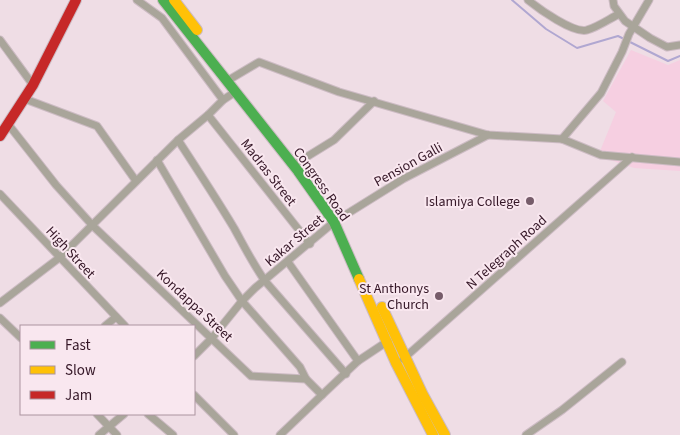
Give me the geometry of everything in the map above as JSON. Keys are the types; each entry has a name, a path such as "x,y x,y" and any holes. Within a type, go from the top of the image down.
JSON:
{"main road":[{"path":"0,136 25,100 76,0"},
{"name":"Congress Road","path":"163,0 300,161 337,220 433,435"},
{"name":"Congress Road","path":"174,0 230,79 235,92 337,220"},
{"name":"Congress Road","path":"400,361 423,395 445,435"}],"street":[{"path":"137,0 162,18 223,100"},
{"path":"613,0 619,14 625,21 650,38 667,47 680,45"},
{"path":"562,139 601,93 629,34 649,0"},
{"path":"532,1 564,24 578,30 587,30 619,14"},
{"path":"0,40 33,85"},
{"path":"230,79 259,62 339,92 488,135 562,139 601,155 680,162"},
{"path":"0,303 59,258 93,226 156,160 223,100 235,92"},
{"path":"25,100 94,124 136,181"},
{"path":"300,161 334,140 374,101"},
{"name":"Madras Street","path":"208,115 310,244"},
{"name":"Kondappa Street","path":"8,124 56,185 93,226 251,376 306,379"},
{"name":"Pension Galli","path":"337,220 403,179 488,135"},
{"path":"178,140 227,216 251,256 255,267 265,281 346,374"},
{"name":"N Telegraph Road","path":"400,361 632,157"},
{"path":"156,160 242,301 300,367 306,379 322,396"},
{"name":"High Street","path":"0,194 124,325"},
{"name":"Kakar Street","path":"195,355 212,338 242,301 337,220"},
{"path":"288,262 358,361"},
{"path":"105,325 116,317"},
{"path":"0,318 20,337"},
{"path":"280,435 358,361 391,338"},
{"path":"526,435 562,410 622,362"},
{"path":"195,396 234,435"},
{"path":"98,415 117,435"},
{"path":"99,435 123,415"},
{"path":"149,415 174,435"}],"shaded area":[{"path":"631,50 668,65 680,60 680,171 634,168 598,156 616,112 603,101"}],"waterway":[{"path":"512,0 546,29 577,48 618,36 668,61 680,56"}],"traffic: fast":[{"path":"163,0 298,171 334,222 359,279"}],"traffic: slow":[{"path":"174,0 197,30"},
{"path":"359,279 396,363 433,435"},
{"path":"382,307 423,395 445,435"}],"traffic: jam":[{"path":"0,136 33,85 76,0"}],"place":[{"name":"Islamiya College","path":"530,201"},
{"name":"St Anthonys Church","path":"439,296"}]}
